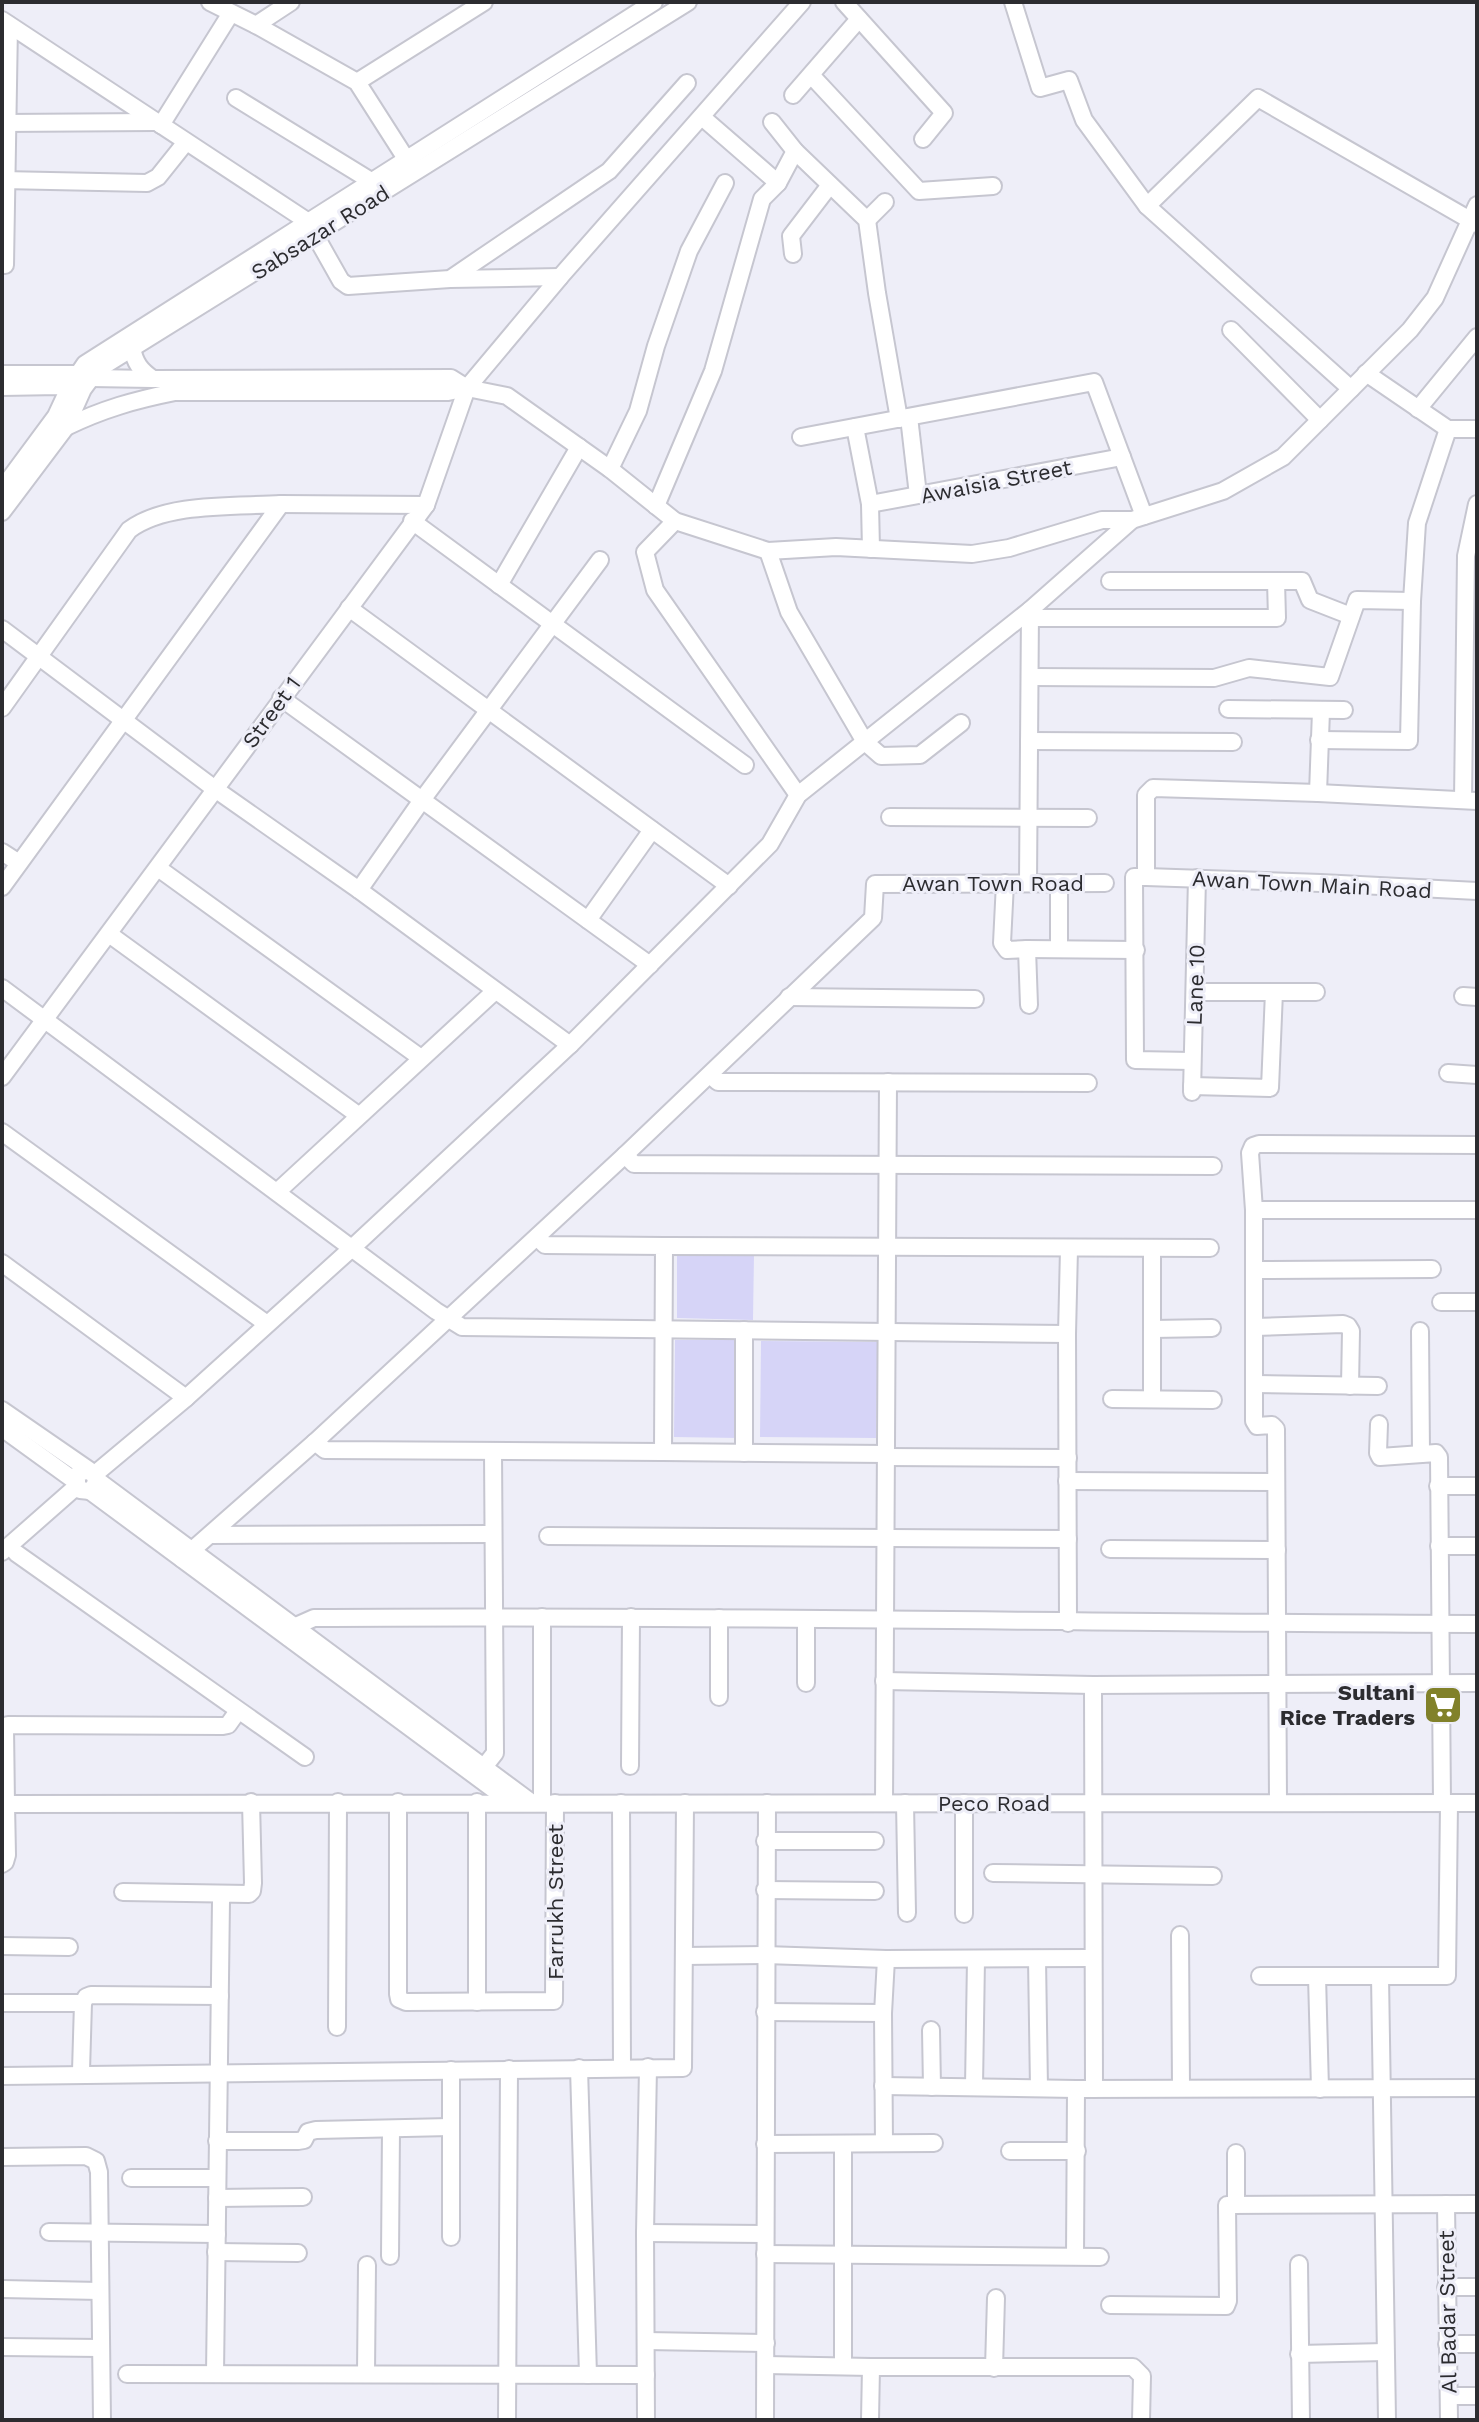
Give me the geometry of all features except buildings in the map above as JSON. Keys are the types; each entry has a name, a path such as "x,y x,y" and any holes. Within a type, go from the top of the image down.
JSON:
{"street":[{"path":"210,2 357,82 415,173"},
{"path":"256,25 291,2"},
{"path":"357,82 484,2"},
{"path":"2,489 80,382 85,364 313,229 371,181 654,2"},
{"name":"Sabsazar Road","path":"2,512 66,427 80,382 313,229 415,173 688,2"},
{"name":"Street 1","path":"2,1077 426,505 467,388 560,277 802,2"},
{"path":"844,2 944,113 923,139"},
{"path":"1013,2 1040,88 1069,80 1084,120 1147,206 1351,389"},
{"path":"159,124 231,13"},
{"path":"793,95 859,19"},
{"path":"5,22 313,229 341,281 348,286 450,279 560,277"},
{"path":"5,22 5,265"},
{"path":"811,75 919,191 993,186"},
{"path":"450,279 609,171 687,83"},
{"path":"236,98 371,181"},
{"path":"2,387 153,379 451,378 467,388 507,396 610,469 675,521 768,551 836,547 972,554 1009,548 1102,520 1138,518 1223,491 1283,457 1410,330 1435,298 1475,216 1258,98 1147,206"},
{"path":"702,117 778,183"},
{"path":"464,121 474,136"},
{"path":"772,122 795,151 867,220 877,293 918,495"},
{"path":"5,123 159,124"},
{"path":"4,180 147,183 158,177 186,142"},
{"path":"656,506 713,371 762,199 778,183 795,151"},
{"path":"610,469 638,411 656,346 689,251 725,183"},
{"path":"793,254 791,236 830,185"},
{"path":"867,220 885,202"},
{"path":"1231,330 1320,420"},
{"path":"1418,409 1477,337"},
{"path":"132,348 135,361 153,379"},
{"path":"1366,373 1448,429 1477,429"},
{"path":"2,374 80,382"},
{"path":"801,437 1094,382 1122,457 1138,518"},
{"path":"66,427 96,412 132,400 175,392 448,392 467,388"},
{"path":"855,427 870,504 871,549"},
{"path":"1319,740 1409,741 1417,523 1448,429"},
{"path":"499,585 579,447"},
{"name":"Awaisia Street","path":"870,504 1122,457"},
{"path":"2,887 281,504"},
{"path":"2,708 129,530 141,521 178,510 281,504 426,505"},
{"path":"1192,1061 1135,1060 1134,877 1146,877 1148,790 1318,793 1470,801 1472,556 1477,504"},
{"path":"2,1566 9,1553 352,1248 570,1045 770,844 798,795 1030,614 1138,518"},
{"path":"412,521 745,765"},
{"path":"675,521 645,552 655,590 798,795"},
{"path":"768,551 789,612 865,742 881,756 920,755 961,723"},
{"path":"359,890 600,560"},
{"path":"1110,581 1302,581 1310,600 1351,616"},
{"path":"1030,614 1277,618 1276,581"},
{"path":"1030,677 1214,678 1249,668 1330,677 1357,600 1412,601"},
{"path":"349,608 729,886"},
{"path":"1028,883 1030,614"},
{"path":"2,629 215,789 570,1045"},
{"path":"281,698 650,965"},
{"path":"1228,709 1344,710"},
{"path":"1318,793 1321,711"},
{"path":"1029,741 1233,742"},
{"path":"890,817 1088,818"},
{"path":"588,920 652,830"},
{"path":"2,852 19,863"},
{"path":"158,868 421,1058"},
{"name":"Awan Town Main Road","path":"1146,877 1477,891"},
{"name":"Lane 10","path":"1197,878 1192,1089 1270,1088 1274,992"},
{"path":"1005,883 1002,943 1007,950 1136,950"},
{"path":"1059,883 1059,949"},
{"name":"Awan Town Road","path":"789,997 873,918 875,884 1105,883"},
{"path":"109,934 358,1115"},
{"path":"1027,949 1029,1005"},
{"path":"2,988 455,1324 470,1328 1067,1334"},
{"path":"277,1192 495,991"},
{"path":"1196,992 1316,992"},
{"path":"187,1554 315,1442 537,1237 789,997 975,999"},
{"path":"1448,1073 1477,1075"},
{"path":"710,1075 718,1082 1088,1083"},
{"path":"884,1803 888,1082"},
{"path":"2,1132 267,1324"},
{"path":"1278,1803 1276,1429 1272,1425 1255,1424 1254,1210 1250,1153 1253,1146 1259,1144 1477,1145"},
{"path":"625,1155 634,1164 1213,1166"},
{"path":"1254,1210 1477,1210"},
{"path":"537,1237 545,1245 1210,1248"},
{"path":"663,1452 664,1246"},
{"path":"1152,1248 1152,1399"},
{"path":"1068,1623 1069,1249"},
{"path":"2,1263 186,1398"},
{"path":"1254,1270 1432,1269"},
{"path":"1441,1302 1477,1302"},
{"path":"1254,1327 1348,1326 1351,1331 1350,1386"},
{"path":"1153,1329 1212,1328"},
{"path":"744,1330 744,1453"},
{"path":"1420,1331 1421,1454"},
{"path":"1255,1384 1378,1386"},
{"path":"1112,1399 1213,1400"},
{"path":"2,1410 87,1482"},
{"path":"1260,1976 1444,1977 1448,1973 1438,1455 1380,1457 1379,1424"},
{"path":"2,1428 87,1482 481,1771 543,1803"},
{"path":"315,1442 325,1450 1068,1458"},
{"path":"481,1771 495,1753 493,1451"},
{"path":"1067,1481 1275,1482"},
{"path":"1438,1486 1477,1486"},
{"path":"210,1535 493,1534"},
{"path":"548,1536 1068,1539"},
{"path":"1439,1546 1477,1546"},
{"path":"1110,1549 1277,1550"},
{"path":"9,1553 305,1757"},
{"name":"Farrukh Street","path":"477,2002 554,2001 543,1803 542,1617"},
{"path":"292,1632 314,1618 631,1617 1477,1624"},
{"path":"630,1766 631,1617"},
{"path":"719,1618 719,1697"},
{"path":"806,1620 806,1683"},
{"path":"884,1681 1093,1685 1477,1683"},
{"path":"1093,1685 1094,2089"},
{"path":"2,1864 7,1855 4,1804 5,1728 8,1725 223,1726 228,1725 238,1711"},
{"path":"481,1771 512,1803"},
{"path":"123,1892 249,1894 252,1891 251,1802"},
{"path":"337,2027 338,1802"},
{"path":"398,1802 399,1999 406,2002 477,2002 477,1802"},
{"path":"621,1803 622,2068"},
{"path":"2,2076 683,2068 685,1803"},
{"path":"765,2420 767,1803"},
{"path":"905,1803 907,1913"},
{"path":"964,1803 964,1914"},
{"name":"Peco Road","path":"4,1804 1477,1803"},
{"path":"765,1841 875,1841"},
{"path":"993,1873 1213,1876"},
{"path":"765,1890 875,1891"},
{"path":"215,2374 217,2074 221,1900 224,1895"},
{"path":"1180,1935 1181,2088"},
{"path":"2,1946 69,1947"},
{"path":"685,1956 1092,1958"},
{"path":"884,2143 883,2013 886,1959"},
{"path":"974,2087 976,1959"},
{"path":"1037,1959 1039,2088"},
{"path":"1317,1976 1320,2089"},
{"path":"1380,1976 1387,2420"},
{"path":"81,2071 83,2003 86,1997 220,1996"},
{"path":"2,2003 83,2003"},
{"path":"765,2012 883,2013"},
{"path":"931,2030 932,2087"},
{"path":"646,2420 648,2067"},
{"path":"579,2068 588,2375"},
{"path":"507,2420 509,2069"},
{"path":"451,2070 451,2237"},
{"path":"883,2086 1477,2088"},
{"path":"1075,2256 1076,2089"},
{"path":"217,2141 298,2141 304,2140 308,2132 316,2130 450,2127"},
{"path":"390,2256 391,2129"},
{"path":"765,2144 934,2143"},
{"path":"843,2145 843,2366"},
{"path":"1010,2151 1077,2151"},
{"path":"1236,2153 1236,2205"},
{"path":"2,2157 86,2156 96,2161 99,2172 102,2420"},
{"path":"131,2178 217,2178"},
{"path":"217,2198 303,2197"},
{"name":"Al Badar Street","path":"1446,2204 1449,2420"},
{"path":"1110,2305 1226,2306 1227,2205 1477,2204"},
{"path":"49,2232 217,2234"},
{"path":"645,2233 765,2234"},
{"path":"216,2252 298,2253"},
{"path":"765,2254 1100,2257"},
{"path":"1299,2264 1301,2420"},
{"path":"366,2374 367,2265"},
{"path":"1446,2287 1477,2287"},
{"path":"2,2289 100,2291"},
{"path":"994,2368 996,2298"},
{"path":"646,2341 766,2343"},
{"path":"1447,2344 1477,2344"},
{"path":"2,2347 101,2348"},
{"path":"1299,2354 1385,2352"},
{"path":"766,2365 1133,2367 1142,2376 1141,2420"},
{"path":"870,2420 871,2367"},
{"path":"127,2374 646,2375"},
{"path":"1449,2396 1477,2396"}],"shaded area":[{"path":"677,1253 754,1254 753,1320 677,1318"},
{"path":"675,1340 741,1340 740,1438 674,1437"},
{"path":"761,1341 878,1342 876,1438 760,1437"}],"place":[{"name":"Sultani Rice Traders","path":"1443,1705"}]}
